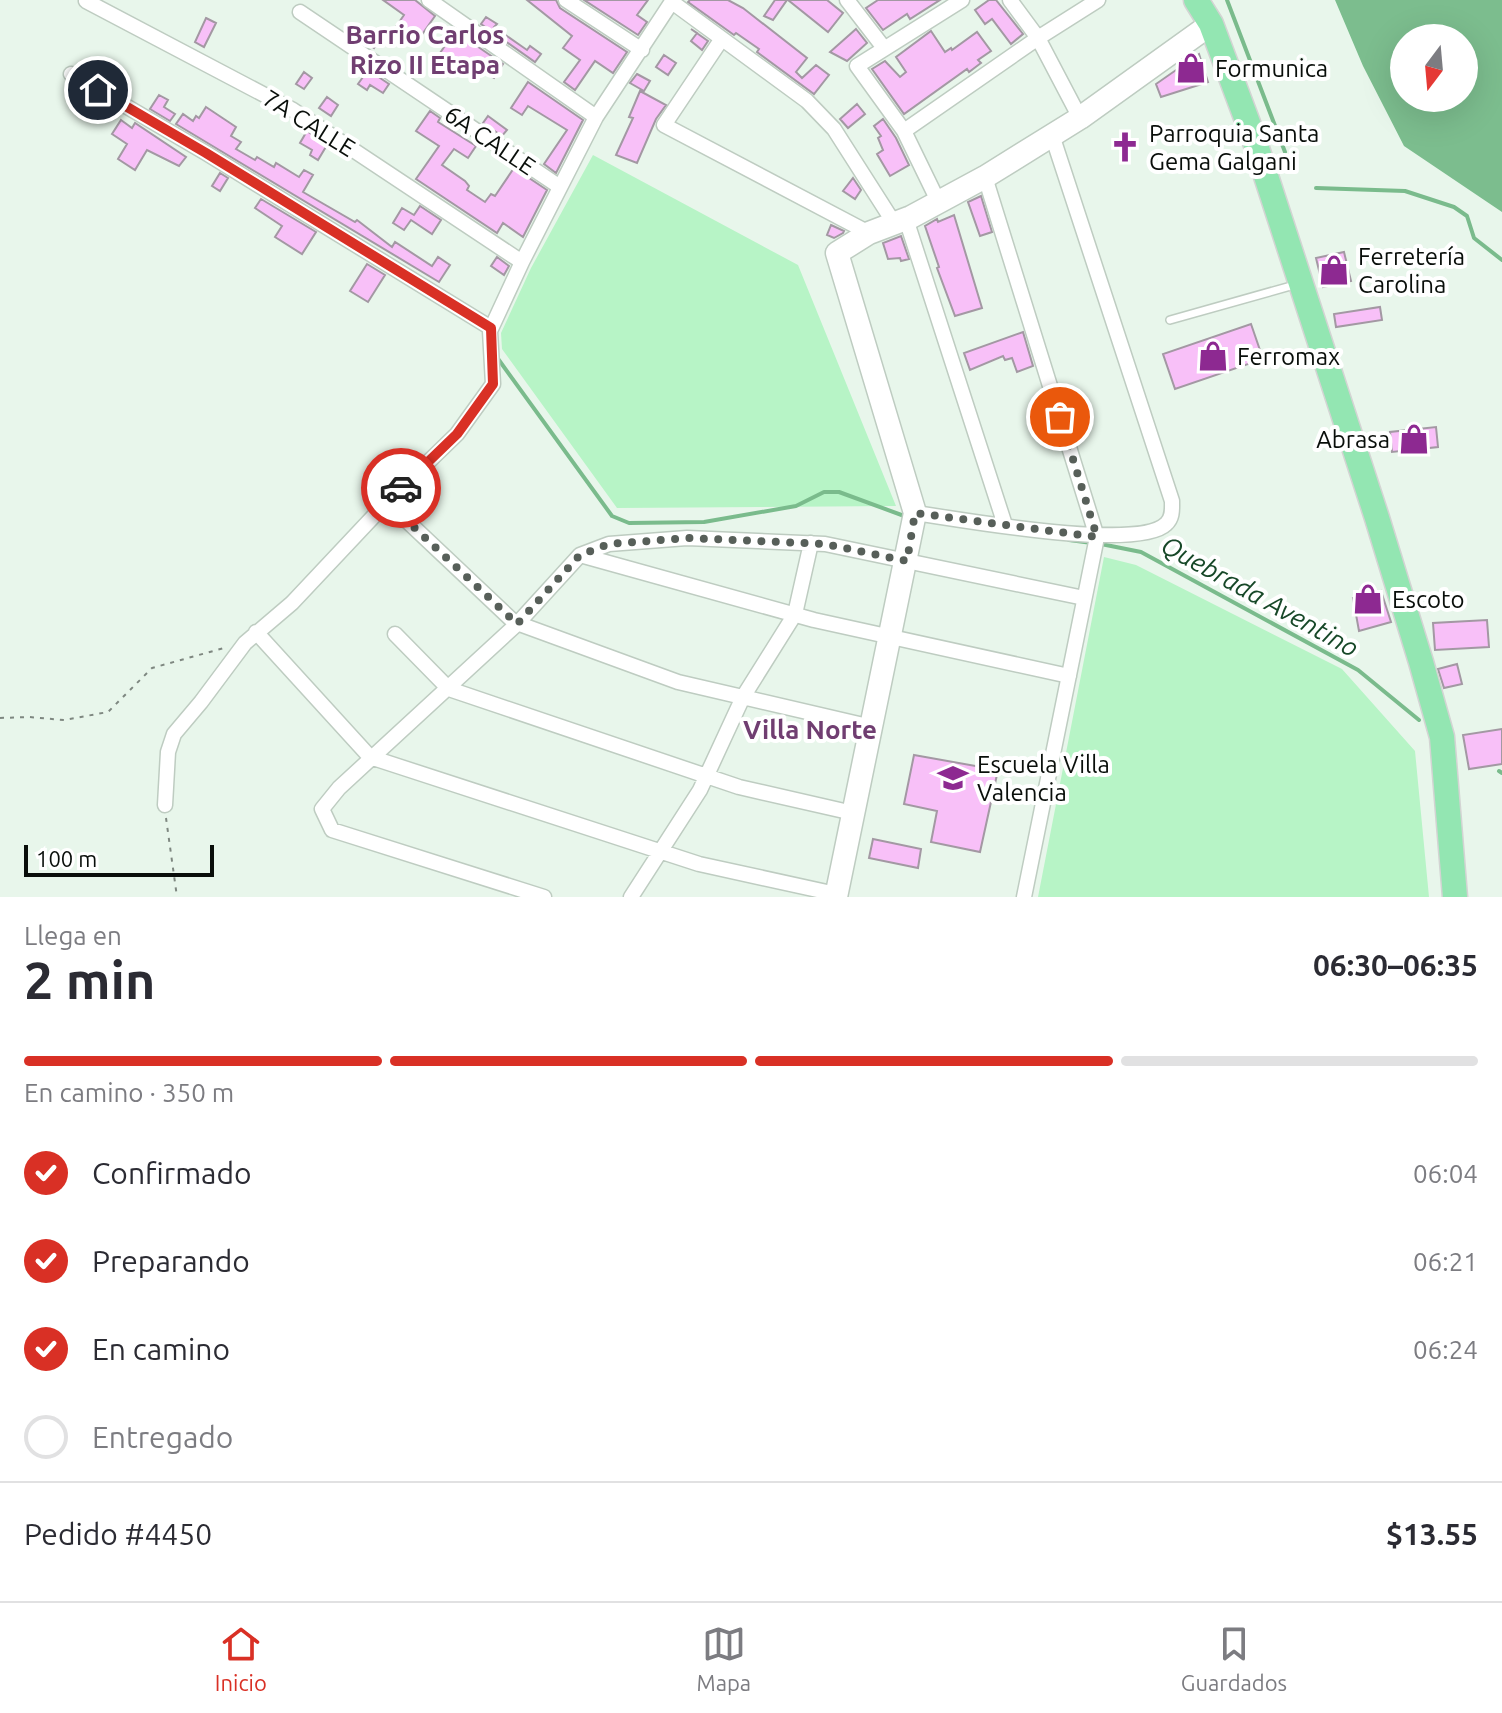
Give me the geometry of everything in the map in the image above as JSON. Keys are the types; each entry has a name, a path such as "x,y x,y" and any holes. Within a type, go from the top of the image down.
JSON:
{"main road":[{"path":"1196,0 1211,24 1254,139 1377,518 1442,737 1455,897"}],"street":[{"path":"429,0 596,117"},
{"path":"566,0 642,50"},
{"path":"847,0 884,48"},
{"path":"939,203 904,131 857,66 943,4 962,0"},
{"path":"1010,0 1038,38 1080,118"},
{"path":"904,131 1098,0"},
{"name":"7A CALLE","path":"86,1 293,110 522,262"},
{"path":"490,331 596,117 672,1 807,101 834,129 900,221 1005,525"},
{"name":"6A CALLE","path":"300,12 560,187"},
{"path":"250,637 372,758 699,864 836,896 915,513 837,253 869,233 939,203 985,177 1080,118 1211,24"},
{"path":"721,40 664,125 869,233"},
{"path":"71,74 220,161 491,328 493,384 457,434 387,502 292,603 250,637 174,734 168,752 165,805"},
{"path":"915,513 1097,537 1155,530 1166,525 1172,514 1172,501 1052,135"},
{"path":"985,177 1097,537 1024,897"},
{"path":"387,502 517,624 678,682 872,727"},
{"path":"544,897 332,830 322,809 339,788 517,624 580,555 609,544 687,538 811,543 1084,598"},
{"path":"631,897 706,776 743,697 795,614 811,543"},
{"path":"580,555 795,614 1069,676"},
{"path":"395,634 448,688 739,787 853,813"}],"lane":[{"path":"1170,320 1301,283"}],"path":[{"path":"0,718 64,720 108,712 152,668 250,637"},
{"path":"165,805 177,897"}],"green space":[{"path":"1335,0 1502,0 1502,212 1404,146 1363,66"},
{"path":"593,155 798,265 896,506 617,508 502,349 501,333 531,268"},
{"path":"1104,557 1136,565 1342,669 1415,751 1429,897 1038,897"}],"building":[{"path":"383,0 415,0 435,16 416,43 395,28 404,15"},
{"path":"527,0 556,0 560,8 627,52 613,73 595,61 575,90 564,82 580,60 563,48 572,36"},
{"path":"584,0 648,0 637,15 647,22 638,35"},
{"path":"728,0 743,8 807,58 796,72 802,78 816,65 829,75 814,94 757,52 759,49 688,2"},
{"path":"775,0 787,0 773,20 764,16"},
{"path":"788,0 827,0 843,13 828,32"},
{"path":"878,0 940,0 910,19 907,14 883,30 866,8"},
{"path":"989,0 996,0 1023,34 1011,44 992,19 985,24 975,10"},
{"path":"486,17 497,24 494,27 527,50 530,46 541,54 535,62 481,24"},
{"path":"206,18 216,23 204,47 195,42"},
{"path":"367,29 380,38 374,48 361,38"},
{"path":"856,29 867,43 847,61 830,52"},
{"path":"455,31 503,64 494,78 469,63 460,75 436,59"},
{"path":"931,31 945,52 977,32 991,51 978,60 981,63 969,72 967,69 904,114 872,69 885,61 900,77 906,72 896,57"},
{"path":"697,33 708,41 702,50 691,41"},
{"name":"Formunica","path":"1199,54 1208,82 1161,97 1156,84"},
{"path":"664,55 676,63 668,75 656,67"},
{"path":"368,70 389,84 383,93 370,85 367,90 358,84"},
{"path":"304,72 312,78 304,89 296,84"},
{"path":"637,74 650,81 644,91 630,83"},
{"path":"528,82 583,120 556,173 544,164 567,130 528,106 522,115 511,108"},
{"path":"640,91 666,105 656,119 637,163 616,155 633,118 629,117"},
{"path":"159,95 168,100 164,107 175,114 170,121 150,109"},
{"path":"86,97 98,101 96,110 83,107"},
{"path":"327,97 338,105 331,116 319,108"},
{"path":"857,104 865,114 848,128 840,119"},
{"path":"206,107 236,127 231,136 241,142 236,149 274,167 276,163 299,177 304,170 313,175 303,192 355,222 357,220 392,247 395,242 432,266 438,257 450,265 439,282 176,124 183,114 193,121 196,116 199,118"},
{"path":"430,111 440,118 438,122 476,146 468,158 454,149 442,165 465,181 469,186 467,190 485,202 491,194 495,196 514,168 547,190 523,237 503,223 497,233 416,179 439,146 416,131"},
{"path":"488,116 507,130 502,136 483,123"},
{"path":"883,119 909,165 890,176 877,154 883,150 878,138 881,136 874,126"},
{"path":"121,120 132,128 135,123 186,157 179,166 147,150 135,170 118,159 127,144 112,134"},
{"path":"307,131 327,145 318,160 310,155 312,150 300,143"},
{"path":"220,173 228,178 220,191 212,186"},
{"path":"853,178 861,190 855,199 843,191"},
{"path":"981,196 992,232 980,236 968,202"},
{"path":"261,199 316,232 302,254 275,237 282,226 255,208"},
{"path":"420,206 441,220 432,234 411,220 404,230 393,223 402,208 414,215"},
{"path":"954,215 982,308 955,316 925,226"},
{"path":"831,225 843,233 834,238 827,235"},
{"path":"901,236 909,259 888,259 883,243"},
{"name":"Ferretería Carolina","path":"1344,252 1351,281 1323,287 1316,258"},
{"path":"497,257 509,266 504,275 491,266"},
{"path":"367,264 385,275 368,302 350,291"},
{"path":"1380,307 1382,320 1336,327 1334,314"},
{"name":"Ferromax","path":"1251,324 1263,359 1175,389 1163,354"},
{"path":"1023,332 1033,366 1017,372 1012,358 1005,360 1003,356 970,370 964,353"},
{"name":"Abrasa","path":"1436,427 1438,447 1392,452 1390,432"},
{"path":"1381,591 1391,622 1359,631 1353,598"},
{"path":"1487,620 1489,647 1435,650 1433,623"},
{"path":"1457,664 1462,684 1444,688 1438,669"},
{"path":"1502,729 1502,764 1469,769 1463,735"},
{"path":"914,755 998,770 980,852 931,842 937,811 904,804"},
{"path":"873,839 921,849 918,868 869,858"}],"waterway":[{"path":"1227,0 1285,152"},
{"path":"1316,188 1405,191 1454,207 1467,216 1474,238 1502,260"},
{"name":"Quebrada Aventino","path":"496,356 612,516 629,523 704,522 796,506 824,492 839,492 907,517"},
{"name":"Quebrada Aventino","path":"1069,540 1092,543"},
{"name":"Quebrada Aventino","path":"1101,544 1141,552 1358,670 1419,720"}],"way so far":[{"path":"401,488 387,502 517,624 580,555 609,544 687,538 825,544 907,561 915,513 1097,537 1060,417"}],"place":[{"name":"Formunica","path":"1191,68"},
{"name":"Parroquia Santa Gema Galgani","path":"1125,147"},
{"name":"Ferretería Carolina","path":"1334,270"},
{"name":"Ferromax","path":"1213,356"},
{"name":"Abrasa","path":"1414,439"},
{"name":"Escoto","path":"1368,599"},
{"name":"Escuela Villa Valencia","path":"953,778"}],"district":[{"name":"Barrio Carlos Rizo II Etapa","path":"425,49"},
{"name":"Villa Norte","path":"810,729"}],"route":[{"path":"98,90 491,328 493,384 457,434 401,488"}]}
